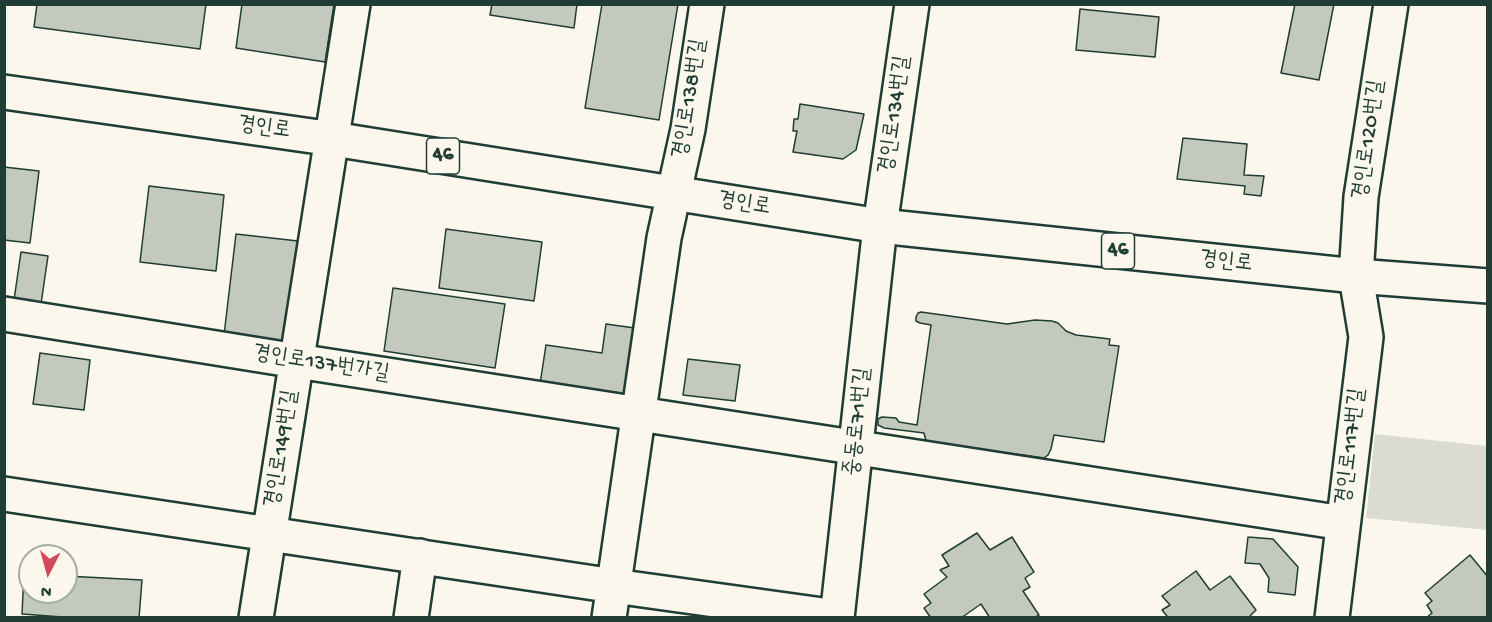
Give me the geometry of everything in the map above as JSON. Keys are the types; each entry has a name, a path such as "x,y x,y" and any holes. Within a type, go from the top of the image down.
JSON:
{"street":[{"name":"경인로149번길","path":"256,618 353,4"},
{"name":"경인로138번길","path":"609,618 664,238 688,129 707,4"},
{"name":"경인로134번길","path":"880,226 912,4"},
{"name":"경인로120번길","path":"1356,276 1361,197 1391,4"},
{"name":"경인로","path":"4,92 333,139 880,226 1356,276 1488,286"},
{"name":"중동로71번길","path":"837,617 880,226"},
{"name":"경인로117번길","path":"1332,618 1366,337 1356,276"},
{"name":"경인로137번가길","path":"4,314 1343,523"},
{"path":"4,494 614,586 837,617"},
{"path":"411,618 420,556"}],"shaded area":[{"path":"1375,434 1487,446 1487,530 1366,518"}],"building":[{"path":"37,4 206,4 200,49 34,27"},
{"path":"242,4 334,4 325,62 236,48"},
{"path":"492,4 577,4 574,28 490,15"},
{"path":"602,4 678,4 659,120 585,108"},
{"path":"1295,4 1334,4 1319,80 1281,73"},
{"path":"1080,9 1159,17 1155,57 1076,50"},
{"path":"800,104 864,114 856,150 843,159 793,152 797,131 793,131 794,119 798,119"},
{"path":"1183,138 1247,144 1244,175 1264,176 1261,196 1244,194 1245,186 1177,179"},
{"path":"4,167 39,171 30,243 4,240"},
{"path":"149,186 224,195 216,271 140,262"},
{"path":"446,229 542,242 534,301 439,288"},
{"path":"236,234 298,241 286,343 224,335"},
{"path":"21,252 48,256 41,304 14,300"},
{"path":"393,288 505,304 495,368 384,351"},
{"path":"918,313 1007,324 1035,320 1052,321 1076,335 1110,339 1109,345 1119,346 1104,442 1054,435 1051,449 1044,458 929,442 926,441 924,433 884,428 878,425 878,419 882,417 896,418 899,422 917,425 931,325 916,321"},
{"path":"606,324 642,329 633,396 540,384 546,345 602,353"},
{"path":"40,353 90,360 84,410 33,404"},
{"path":"688,359 740,365 735,401 683,395"},
{"path":"977,533 990,550 1012,537 1034,572 1025,578 1030,587 1023,591 1039,615 1034,618 990,618 981,604 961,618 931,618 924,608 931,603 924,594 947,577 940,570 949,566 942,555"},
{"path":"1248,537 1273,539 1298,567 1295,595 1268,592 1269,578 1260,564 1245,563"},
{"path":"1470,555 1488,577 1488,618 1426,618 1432,613 1427,605 1432,601 1425,593"},
{"path":"1196,571 1210,590 1230,576 1256,610 1248,618 1166,618 1162,610 1170,605 1162,596"},
{"path":"78,577 142,580 139,618 76,618 22,614 22,604 78,604"}]}
